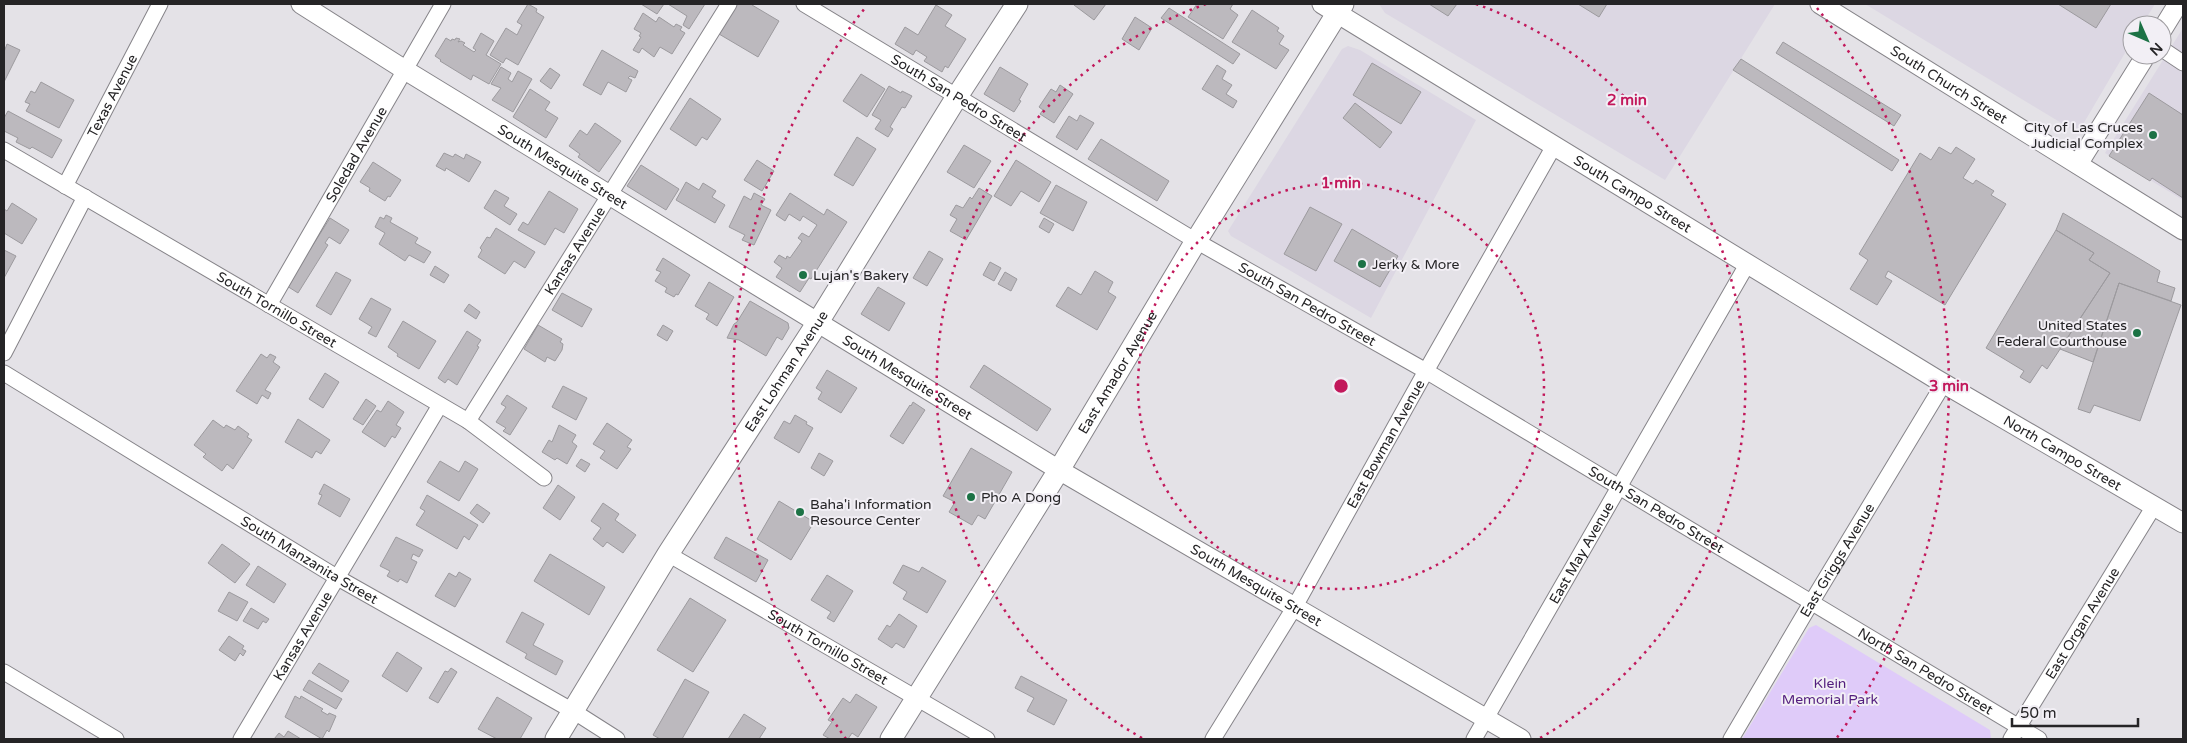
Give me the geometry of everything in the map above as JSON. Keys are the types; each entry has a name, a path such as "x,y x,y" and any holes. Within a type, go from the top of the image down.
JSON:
{"main road":[{"name":"East Lohman Avenue","path":"556,739 668,554 818,322 958,95 1017,4"},
{"name":"East Amador Avenue","path":"891,739 1059,470 1334,7"}],"street":[{"name":"Texas Avenue","path":"65,186 160,4"},
{"name":"South Mesquite Street","path":"301,4 1059,470 1520,739"},
{"name":"Soledad Avenue","path":"269,305 443,4"},
{"name":"Kansas Avenue","path":"468,421 729,4"},
{"name":"South San Pedro Street","path":"804,4 958,95 1196,241 1426,371 1811,603"},
{"name":"South Church Street","path":"1820,4 2183,230"},
{"path":"2171,15 2178,4"},
{"name":"South Campo Street","path":"1334,7 1554,146 1944,383"},
{"path":"2172,56 2183,63"},
{"path":"2078,164 2140,65"},
{"name":"East Bowman Avenue","path":"1213,739 1294,608 1554,146"},
{"name":"South Tornillo Street","path":"4,150 468,421 544,478"},
{"path":"4,353 85,197"},
{"name":"East May Avenue","path":"1474,739 1487,720 1748,263"},
{"name":"South Manzanita Street","path":"4,373 338,578 573,711 617,739"},
{"name":"North Campo Street","path":"1944,383 2183,523"},
{"name":"East Griggs Avenue","path":"1731,739 1944,383"},
{"name":"Kansas Avenue","path":"241,739 440,405"},
{"name":"East Organ Avenue","path":"2015,733 2154,506"},
{"name":"South Tornillo Street","path":"668,554 987,739"},
{"name":"North San Pedro Street","path":"1811,603 2015,733 2039,739"},
{"path":"4,672 116,739"}],"shaded area":[{"path":"1379,4 1775,4 1665,180 1385,13"},
{"path":"1865,4 2155,4 2148,15 2122,15 2122,58 2082,126 2073,130"},
{"name":"City of Las Cruces Judicial Complex","path":"2183,28 2183,200 2105,153 2160,65 2172,65 2172,46"},
{"path":"1348,46 1360,50 1476,120 1371,318 1231,236 1228,231 1342,49"}],"green space":[{"name":"Klein Memorial Park","path":"1816,625 1990,730 1991,739 1742,739 1809,628"}],"building":[{"path":"528,4 537,9 536,12 544,17 518,65 506,58 503,63 490,55 506,28 517,35 522,25 517,22"},
{"path":"641,4 664,4 657,14"},
{"path":"668,4 705,4 689,29 683,25 687,16"},
{"path":"737,4 752,4 779,21 758,57 719,34"},
{"path":"1075,4 1106,4 1094,20"},
{"path":"1197,4 1233,4 1230,9 1238,15 1223,39 1188,17"},
{"path":"1429,4 1457,4 1448,16"},
{"path":"1578,4 1607,4 1599,17"},
{"path":"2058,4 2111,4 2096,28"},
{"path":"936,5 952,15 945,26 966,39 948,68 945,66 942,72 924,61 927,57 916,50 913,55 895,44 905,27 918,35"},
{"path":"1169,8 1240,54 1233,64 1161,18"},
{"path":"1252,10 1279,28 1277,31 1284,36 1279,44 1289,50 1276,69 1232,42"},
{"path":"643,13 656,22 659,17 674,27 676,24 682,27 680,30 685,33 672,54 660,47 654,57 642,48 639,53 633,50 641,37 639,36 641,33 634,29"},
{"path":"1135,17 1152,28 1139,50 1122,39"},
{"path":"481,33 494,41 486,55 501,64 489,84 473,75 471,80 435,56 446,38 451,41 456,38 460,39 458,42 465,43 463,45 474,52 476,50 473,48"},
{"path":"1783,42 1901,115 1894,126 1776,53"},
{"path":"7,44 20,50 4,82 4,52"},
{"path":"602,50 638,71 635,78 630,76 628,78 632,80 626,92 608,82 601,95 583,85"},
{"path":"1741,59 1899,160 1892,171 1733,70"},
{"path":"1372,63 1421,92 1401,124 1353,95"},
{"path":"1217,65 1226,71 1222,79 1232,85 1226,94 1237,101 1233,108 1202,89"},
{"path":"501,67 511,73 508,79 512,82 518,71 532,79 513,112 492,100 501,88 491,84"},
{"path":"1000,67 1028,84 1014,112 984,94"},
{"path":"550,68 560,75 551,89 540,81"},
{"path":"861,74 885,89 867,117 843,101"},
{"path":"41,82 74,100 59,128 26,111 30,104 25,102 31,91 35,93"},
{"path":"1060,85 1073,94 1054,123 1040,114 1043,110 1039,107 1051,89 1056,92"},
{"path":"889,86 901,93 902,91 912,96 905,108 902,107 890,127 893,129 888,137 875,129 881,120 872,115"},
{"path":"530,89 550,102 545,110 558,118 546,138 513,117"},
{"name":"City of Las Cruces Judicial Complex","path":"2149,93 2183,115 2183,198 2152,178 2150,181 2109,156"},
{"path":"690,98 721,119 707,140 702,137 696,146 670,129"},
{"path":"1355,103 1392,132 1380,148 1343,118"},
{"path":"8,111 62,140 52,158 32,147 30,149 16,142 18,138 4,131 4,118"},
{"path":"1080,115 1094,123 1077,150 1056,137 1069,116 1077,121"},
{"path":"595,123 621,141 599,172 578,157 580,154 569,146 580,130 587,135"},
{"path":"857,137 876,149 853,186 834,175"},
{"path":"1101,139 1169,181 1157,201 1088,159"},
{"path":"964,145 991,161 974,188 947,172"},
{"path":"1939,147 1951,154 1956,147 1975,159 1963,178 1973,184 1976,180 1994,191 1991,195 2006,204 1945,305 1888,271 1885,277 1892,281 1877,305 1850,289 1868,260 1859,254 1920,153 1931,160"},
{"path":"444,153 453,157 455,154 464,159 466,154 481,162 469,182 446,168 445,171 436,166"},
{"path":"757,160 774,171 762,191 744,180"},
{"path":"1016,160 1051,182 1039,202 1021,191 1011,206 994,196"},
{"path":"373,162 401,180 390,197 388,196 385,201 369,191 370,188 360,182"},
{"path":"641,165 679,189 666,210 627,186"},
{"path":"686,182 699,190 703,183 716,191 712,197 725,205 715,223 676,200"},
{"path":"1056,185 1087,202 1073,231 1040,213"},
{"path":"979,188 992,196 966,240 950,231 957,219 950,215 956,205 963,208"},
{"path":"495,190 509,198 504,206 517,214 510,225 484,208"},
{"path":"549,191 578,209 564,233 555,228 545,245 518,230 523,222 528,225"},
{"path":"754,193 765,199 761,205 771,210 754,245 742,240 745,235 729,227 744,196 751,200"},
{"path":"790,193 824,215 827,209 847,222 811,279 809,278 800,292 776,277 782,268 774,262 779,255 786,259 787,256 790,258 802,241 798,238 802,233 809,237 817,225 803,216 800,221 789,214 785,221 776,215"},
{"path":"12,203 37,219 22,244 4,233 4,209 7,211"},
{"path":"1310,207 1342,224 1316,271 1284,254"},
{"name":"United States Federal Courthouse","path":"2063,213 2160,271 2157,282 2175,288 2171,301 2119,283 2093,362 2060,349 2110,273 2089,260 2094,253 2056,230"},
{"path":"386,215 392,218 390,222 418,238 415,243 431,252 424,263 409,255 405,261 379,244 385,233 375,227 380,217 384,219"},
{"path":"330,218 349,230 340,244 329,237 325,243 328,245 298,293 287,286"},
{"path":"1044,218 1054,224 1049,233 1039,227"},
{"path":"496,228 535,252 525,268 514,261 505,274 478,257 482,250 480,248 487,237 490,238"},
{"path":"1352,229 1398,256 1380,287 1334,261"},
{"name":"United States Federal Courthouse","path":"2056,230 2094,253 2089,260 2110,273 2047,369 2042,365 2030,383 2020,377 2024,371 1986,348"},
{"path":"4,250 16,256 4,278"},
{"path":"929,251 943,259 927,286 913,278"},
{"path":"663,258 690,275 678,295 676,294 674,297 665,292 667,288 655,281 661,272 656,270"},
{"path":"990,262 1001,268 994,281 983,275"},
{"path":"435,266 449,275 444,283 430,275"},
{"path":"1095,271 1113,282 1108,292 1116,297 1097,330 1056,306 1068,287 1081,295"},
{"path":"336,272 351,280 331,315 316,306"},
{"path":"1005,272 1017,279 1011,291 998,284"},
{"path":"709,282 734,297 717,326 706,319 709,314 695,306"},
{"name":"United States Federal Courthouse","path":"2119,283 2181,305 2140,421 2094,405 2090,413 2078,409"},
{"path":"878,287 905,303 889,331 861,314"},
{"path":"562,293 592,309 582,327 552,310"},
{"path":"371,298 391,309 376,337 368,333 372,327 359,319"},
{"path":"750,301 788,323 789,328 782,340 777,337 766,356 739,340 727,338"},
{"path":"469,304 480,312 476,319 464,311"},
{"path":"403,321 436,341 419,369 397,356 398,354 388,347"},
{"path":"538,325 562,339 560,342 563,344 562,350 555,361 547,357 545,362 524,349"},
{"path":"663,325 673,331 667,341 657,335"},
{"path":"467,331 481,340 477,346 479,347 457,385 448,379 445,383 438,378"},
{"path":"261,354 267,358 270,354 276,357 273,362 280,367 265,390 271,393 268,399 262,395 257,404 236,391"},
{"path":"984,365 1051,409 1037,431 970,387"},
{"path":"827,370 857,388 841,413 818,399 822,392 816,388"},
{"path":"325,373 339,382 323,408 309,399"},
{"path":"563,386 587,398 576,420 552,407"},
{"path":"507,395 527,408 510,435 503,431 506,428 496,422 506,407 501,404"},
{"path":"366,399 376,406 363,425 353,419"},
{"path":"388,401 404,412 396,425 401,428 395,438 392,436 385,447 362,432 377,410 381,412"},
{"path":"913,402 925,410 903,444 890,436"},
{"path":"795,415 813,428 799,453 774,438 784,421 790,424"},
{"path":"298,419 330,440 321,454 316,451 312,458 285,442"},
{"path":"213,420 224,428 226,425 235,430 238,426 249,434 247,437 252,440 233,469 227,464 222,471 203,457 206,454 194,445"},
{"path":"607,423 632,440 627,447 631,449 617,469 600,458 605,451 593,444"},
{"path":"559,425 576,435 572,442 577,446 567,464 557,458 555,460 542,452 549,440 552,442"},
{"path":"971,448 1012,472 985,519 978,515 972,525 949,512 955,502 943,496"},
{"path":"819,453 833,461 824,476 811,468"},
{"path":"581,459 590,464 585,472 576,466"},
{"path":"440,461 459,472 465,461 478,469 459,501 427,482"},
{"path":"324,484 350,499 340,517 318,504 322,495 319,494"},
{"path":"558,485 575,497 560,520 543,508"},
{"path":"427,495 478,525 469,540 464,536 457,549 416,525 425,511 420,508"},
{"path":"779,501 814,522 791,560 757,539"},
{"path":"603,503 619,514 615,520 636,535 623,553 607,542 603,547 593,539 601,528 591,521"},
{"path":"477,504 490,513 483,523 470,513"},
{"path":"396,537 423,550 419,557 413,554 411,559 417,562 407,583 400,579 398,582 387,576 390,571 380,566"},
{"path":"726,537 768,560 756,582 714,558"},
{"path":"222,544 250,564 235,583 208,563"},
{"path":"550,554 605,587 589,615 534,581"},
{"path":"903,565 919,572 922,567 946,581 927,613 903,599 907,592 893,583"},
{"path":"258,566 286,584 274,603 246,585"},
{"path":"459,572 471,579 455,607 435,596 449,573 456,577"},
{"path":"827,575 853,591 834,622 827,618 831,612 811,600"},
{"path":"229,592 248,602 237,621 218,611"},
{"path":"690,598 726,620 693,672 657,650"},
{"path":"251,608 269,619 266,623 263,621 258,629 243,621"},
{"path":"522,612 544,624 533,645 563,661 556,675 525,658 527,654 506,642"},
{"path":"899,614 917,626 904,648 896,643 892,648 878,639 887,625 890,627"},
{"path":"229,636 244,646 242,649 246,651 243,656 240,653 235,661 219,650"},
{"path":"397,652 422,668 407,692 382,676"},
{"path":"319,663 349,681 342,692 312,673"},
{"path":"451,668 457,672 438,703 429,698 445,671 448,672"},
{"path":"1021,676 1067,700 1054,725 1027,711 1034,698 1015,688"},
{"path":"685,679 709,692 682,739 660,739 653,735"},
{"path":"309,680 342,699 336,709 303,690"},
{"path":"856,694 877,707 858,737 852,733 848,739 830,739 823,735 832,722 828,720 843,698 850,703"},
{"path":"295,696 300,699 301,696 323,709 321,711 328,715 329,713 336,716 329,732 327,730 322,739 285,717"},
{"path":"497,697 532,718 520,739 497,739 478,729"},
{"path":"744,714 766,728 759,739 728,739"},
{"path":"288,731 301,739 274,739 279,733 284,737"}],"place":[{"name":"City of Las Cruces Judicial Complex","path":"2153,135"},
{"name":"Jerky & More","path":"1362,264"},
{"name":"Lujan's Bakery","path":"803,275"},
{"name":"United States Federal Courthouse","path":"2137,333"},
{"name":"Pho A Dong","path":"971,497"},
{"name":"Baha'i Information Resource Center","path":"800,512"}]}
